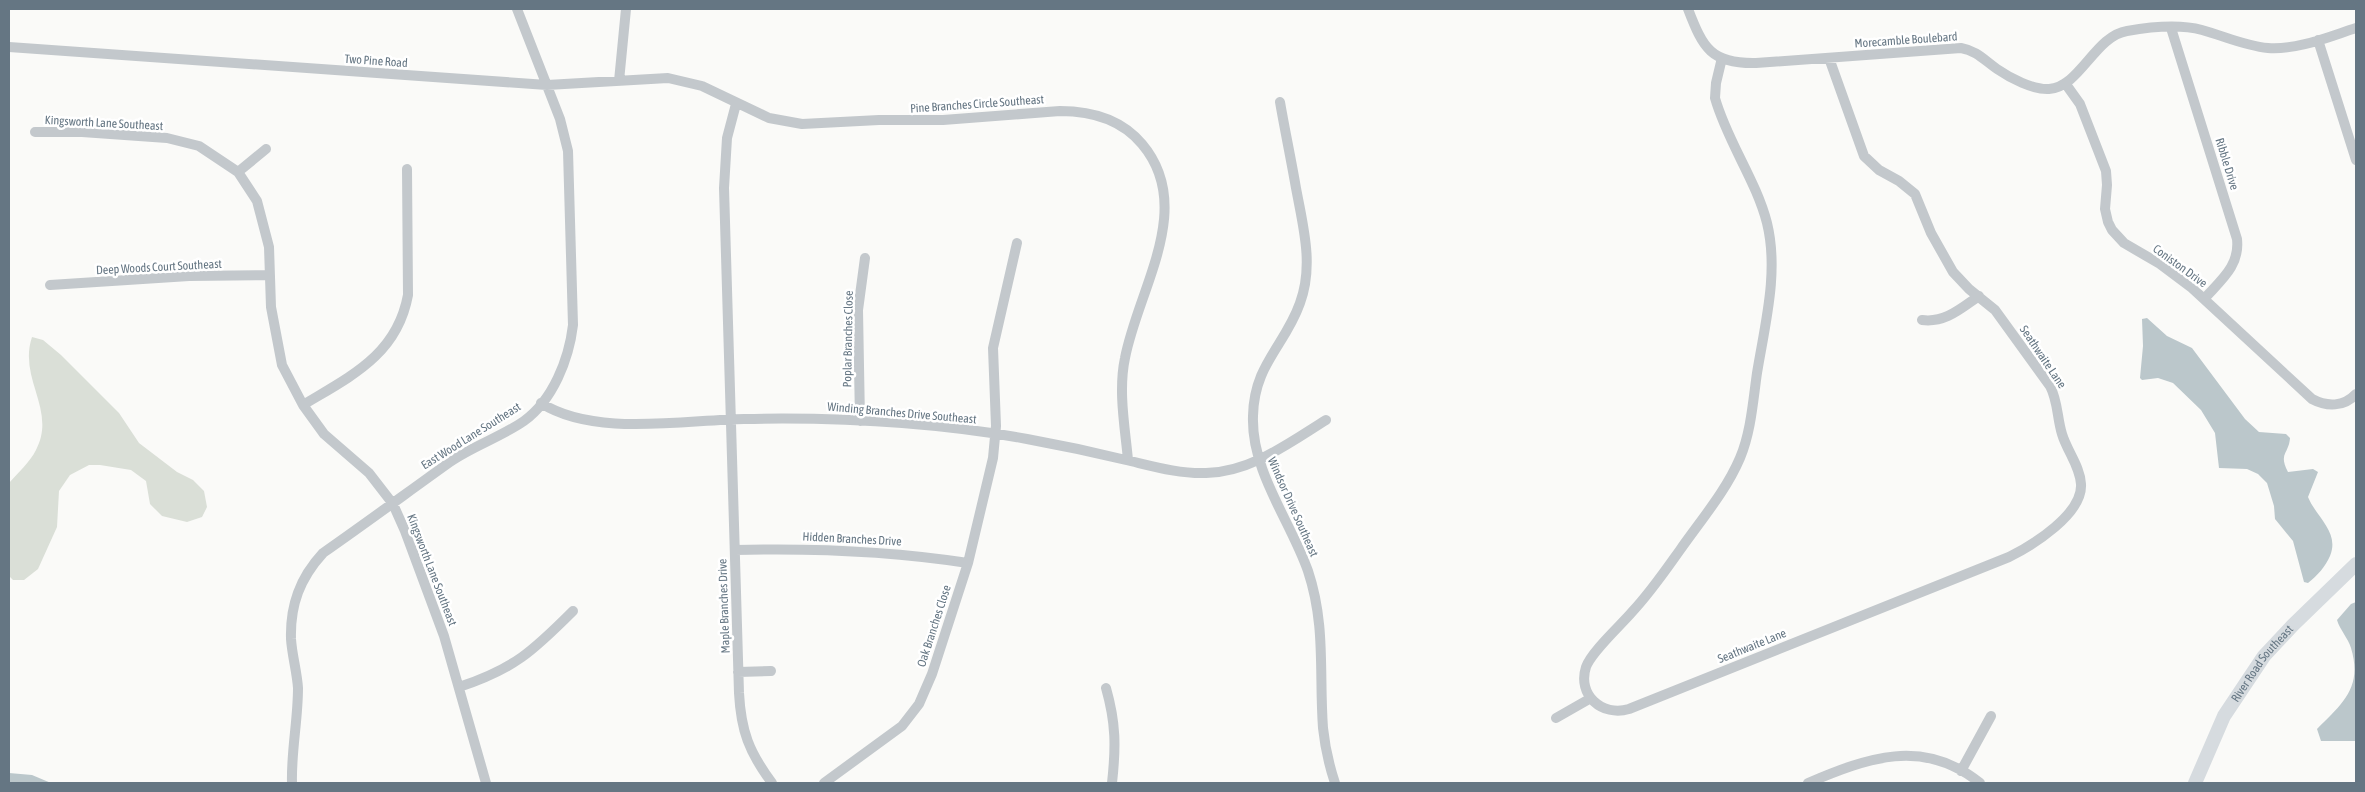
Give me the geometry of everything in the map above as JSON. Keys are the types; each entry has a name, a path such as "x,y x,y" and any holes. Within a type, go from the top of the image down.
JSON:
{"main road":[{"name":"River Road Southeast","path":"2195,783 2224,716 2264,656 2356,564"}],"street":[{"name":"East Wood Lane Southeast","path":"292,783 298,688 291,639 293,602 299,585 311,565 323,552 460,455 525,420 541,403 564,368 571,345 573,325 568,151 560,119 517,9"},
{"path":"619,81 626,9"},
{"path":"1556,718 1591,698 1585,683 1586,667 1589,661 1654,587 1718,497 1741,456 1750,422 1770,292 1771,244 1758,198 1715,98 1716,83 1722,58 1699,37 1688,9"},
{"name":"Ribble Drive","path":"2171,28 2238,247 2234,264 2204,298"},
{"path":"2065,83 2102,45 2115,35 2134,30 2194,28 2243,43 2268,48 2290,47 2356,28"},
{"path":"2318,40 2356,160"},
{"name":"Two Pine Road","path":"9,47 547,85 681,80 702,86 736,104"},
{"name":"Morecamble Boulebard","path":"1722,58 1742,63 1961,48 1978,54 2004,73 2032,85 2050,89 2065,83"},
{"name":"Seathwaite Lane","path":"1591,698 1604,709 1621,711 2009,557 2028,546 2066,517 2078,502 2081,483 2076,465 2062,435 2054,393 1995,310 1960,281 1945,260 1914,194 1908,187 1879,170 1864,156 1829,58"},
{"name":"Coniston Drive","path":"2065,83 2080,104 2106,171 2105,209 2108,222 2112,230 2124,243 2171,272 2204,298 2312,399 2329,405 2348,400 2356,394"},
{"name":"Windsor Drive Southeast","path":"1280,102 1304,232 1307,273 1301,301 1295,315 1265,365 1256,389 1253,416 1258,461 1285,516 1307,569 1318,606 1322,637 1323,729 1334,783"},
{"path":"731,419 724,170 727,138 736,104"},
{"name":"Pine Branches Circle Southeast","path":"736,104 769,118 818,124 879,120 943,120 1013,113 1074,111 1089,113 1115,122 1137,139 1154,161 1159,172 1163,186 1165,213 1160,241 1127,348 1122,372 1128,460"},
{"name":"Kingsworth Lane Southeast","path":"34,132 167,138 199,146 238,172 257,201 269,247 271,307 282,365 303,405 324,434 369,473 392,504 428,590 459,687 486,783"},
{"path":"238,172 266,149"},
{"path":"303,405 362,370 380,352 404,314 408,295 407,169"},
{"name":"Oak Branches Close","path":"824,783 892,735 919,704 932,674 968,563 992,464 996,434 993,348 1017,243"},
{"name":"Poplar Branches Close","path":"860,420 858,310 865,258"},
{"name":"Deep Woods Court Southeast","path":"50,285 189,276 270,275"},
{"path":"1922,320 1946,318 1978,296"},
{"name":"Winding Branches Drive Southeast","path":"541,403 563,415 598,422 731,419 860,420 996,434 1072,447 1184,472 1207,473 1232,470 1258,461 1326,420"},
{"name":"Maple Branches Drive","path":"731,419 740,709 745,738 757,762 772,783"},
{"name":"Hidden Branches Drive","path":"734,550 793,548 866,550 968,563"},
{"path":"459,687 491,676 515,663 541,644 572,610"},
{"path":"738,672 771,671"},
{"path":"1106,688 1114,716 1115,757 1112,783"},
{"path":"1961,771 1991,716"},
{"path":"1808,783 1831,779 1876,758 1903,755 1933,760 1961,771 1980,783"}],"shaded area":[{"path":"2147,318 2167,336 2192,348 2245,419 2259,432 2286,434 2290,438 2284,457 2288,472 2313,469 2318,472 2308,497 2330,532 2332,547 2330,556 2323,567 2308,583 2304,582 2293,541 2275,519 2274,506 2267,483 2258,474 2247,469 2219,468 2215,433 2201,410 2173,383 2158,378 2142,380 2140,378 2143,346 2142,319"},
{"path":"32,337 43,340 61,355 119,413 139,443 177,472 193,480 204,491 207,507 202,517 187,522 162,516 150,504 146,481 131,470 89,465 70,475 59,491 57,527 38,569 24,580 13,580 9,576 9,483 36,450 41,435 42,421 40,408 30,367 29,352"},
{"path":"2356,602 2356,741 2321,741 2317,729 2342,703 2352,685 2354,662 2351,648 2337,620 2351,604"},
{"path":"9,773 32,775 51,783 9,783"}]}
